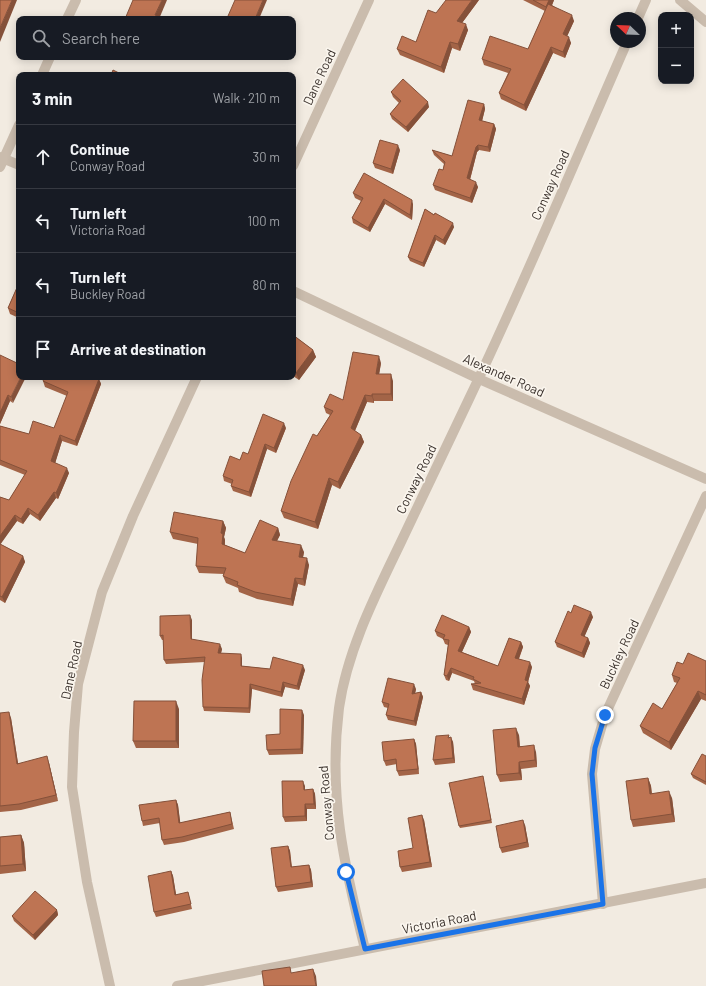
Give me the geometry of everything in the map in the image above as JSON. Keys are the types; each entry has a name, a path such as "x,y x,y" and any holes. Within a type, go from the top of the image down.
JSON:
{"street":[{"path":"68,16 76,0"},
{"name":"Dane Road","path":"296,159 369,0"},
{"path":"641,12 646,0"},
{"path":"680,0 706,22"},
{"name":"Conway Road","path":"365,949 346,872 337,812 335,762 340,707 350,660 383,578 479,379 624,48"},
{"path":"43,72 49,60"},
{"path":"16,131 1,161 16,164"},
{"name":"Alexander Road","path":"296,292 479,379 706,479"},
{"name":"Dane Road","path":"110,986 87,882 72,787 74,732 78,684 102,592 195,380"},
{"name":"Buckley Road","path":"603,904 592,774 595,748 605,715 706,496"},
{"name":"Victoria Road","path":"177,986 706,883"}],"building":[{"path":"0,0 12,0 0,28"},
{"path":"133,0 162,0 155,15 157,16 126,16"},
{"path":"235,0 263,0 256,16 228,16"},
{"path":"446,0 472,0 457,21 466,24 458,44 450,42 441,67 397,49 402,36 416,42 428,10 436,13"},
{"path":"533,0 549,0 546,7"},
{"path":"548,4 572,15 563,34 569,37 563,52 551,47 524,105 499,93 511,69 482,59 490,36 528,49"},
{"path":"403,79 428,102 406,127 390,114 401,101 391,92"},
{"path":"468,100 484,104 479,120 494,124 488,147 478,145 476,147 467,178 476,182 470,198 433,185 439,169 443,170 445,162 432,150 452,156"},
{"path":"380,140 398,145 391,169 373,163"},
{"path":"364,173 412,200 410,215 384,199 368,228 352,218 363,198 353,193"},
{"path":"425,209 434,215 435,213 453,223 443,240 435,235 423,263 408,257"},
{"path":"16,290 16,312 8,308"},
{"path":"296,337 313,350 296,373"},
{"path":"353,352 379,356 376,374 391,374 391,394 372,394 372,396 365,395 351,428 361,435 338,482 329,478 315,522 281,511 291,481 313,434 317,436 333,411 324,407 330,394 343,400"},
{"path":"0,355 16,363 16,380 20,380 11,397 8,395 0,413"},
{"path":"99,380 75,441 60,435 51,461 67,468 56,493 54,492 38,515 28,508 21,519 15,515 0,536 0,497 9,500 27,471 0,460 0,426 29,434 33,421 54,428 68,392 43,381"},
{"path":"263,414 284,423 274,448 265,444 249,492 231,486 233,480 223,476 230,456 240,460 243,452 248,454"},
{"path":"174,512 223,521 221,533 223,534 222,544 245,553 260,520 278,528 272,540 301,545 299,557 307,558 303,579 295,578 291,599 255,592 237,585 238,582 223,576 226,568 196,566 198,538 170,532"},
{"path":"0,544 23,556 2,597 0,596"},
{"path":"574,605 591,612 581,635 588,638 582,653 555,642 568,611 571,613"},
{"path":"190,615 191,639 220,644 218,653 241,654 241,666 270,669 273,657 303,665 297,686 283,682 281,692 250,684 249,708 203,707 202,680 205,657 164,660 163,635 160,636 160,616"},
{"path":"442,615 469,627 458,651 498,666 509,638 521,642 515,658 530,662 525,680 528,681 522,699 471,684 481,683 473,679 474,677 451,668 447,676 444,675 449,640 443,639 445,635 435,631"},
{"path":"688,653 706,661 706,695 698,691 669,742 640,726 653,703 662,709 680,678 672,675 677,662 683,664"},
{"path":"388,678 414,684 412,694 421,692 414,721 386,715 389,704 382,702"},
{"path":"134,701 176,701 176,741 133,741"},
{"path":"280,709 302,710 301,749 267,750 266,735 280,734"},
{"path":"9,712 17,764 47,756 56,795 19,804 0,806 0,713"},
{"path":"516,728 518,747 534,745 535,760 519,762 519,773 497,775 493,730"},
{"path":"449,735 448,738 451,737 453,758 433,760 436,736"},
{"path":"414,739 418,769 397,771 396,759 384,761 382,742"},
{"path":"702,754 706,756 706,782 691,774"},
{"path":"483,776 491,820 459,826 449,783"},
{"path":"648,778 650,794 669,791 672,814 631,820 626,781"},
{"path":"282,781 303,781 304,790 313,789 314,804 305,804 305,816 283,817"},
{"path":"176,800 179,823 230,812 232,824 182,837 162,840 159,818 142,821 139,805"},
{"path":"422,815 430,862 400,867 398,851 413,848 408,818"},
{"path":"523,820 527,842 500,848 496,826"},
{"path":"21,835 23,864 0,866 0,837"},
{"path":"288,846 291,867 309,865 311,882 276,887 271,848"},
{"path":"171,871 175,895 188,892 191,904 154,912 148,876"},
{"path":"35,891 57,910 33,935 12,916"},
{"path":"290,967 291,973 313,969 316,986 264,986 262,971"}],"route":[{"path":"346,872 365,949 603,904 599,834 592,774 595,748 605,715"}]}
